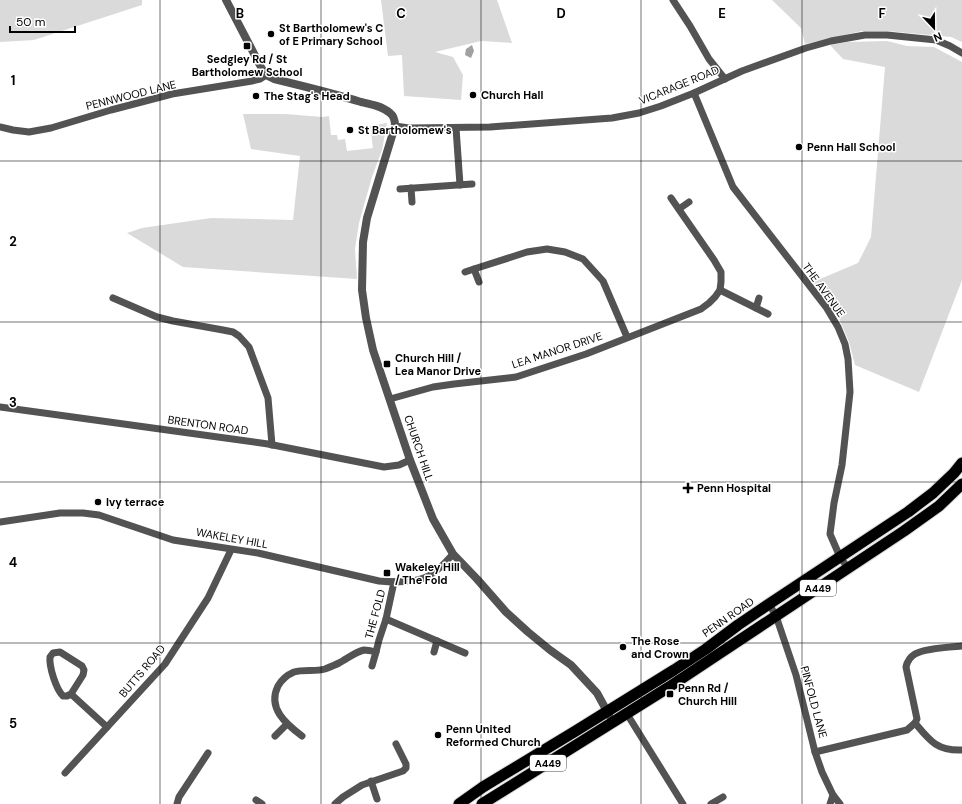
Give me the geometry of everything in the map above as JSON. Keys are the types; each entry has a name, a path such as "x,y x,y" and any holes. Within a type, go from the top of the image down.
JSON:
{"highway":[{"name":"PENN ROAD","path":"459,804 483,787 706,649 738,625 933,494 962,463"},
{"name":"A449","path":"482,804 627,714 904,531 939,506 962,484"}],"street":[{"path":"226,0 266,75"},
{"path":"673,0 710,59 725,79"},
{"name":"VICARAGE ROAD","path":"395,126 409,128 490,127 612,118 638,113 661,106 742,71 806,48 831,41 865,35 887,35 936,40 962,53"},
{"name":"CHURCH HILL","path":"266,75 274,79 376,106 391,113 395,121 395,126 367,218 363,242 362,290 366,318 374,350 410,460 433,519 453,554 506,612 534,636 571,664 597,693 613,722"},
{"name":"PENNWOOD LANE","path":"0,127 29,132 51,128 117,108 172,94 252,81 260,79 266,75"},
{"name":"THE AVENUE","path":"694,93 733,187 826,307 838,327 845,344 848,360 850,392 842,465 834,503 830,534 840,557 848,568"},
{"path":"456,128 460,185"},
{"path":"400,189 472,184"},
{"path":"411,188 412,202"},
{"path":"671,198 721,272 720,290 768,314"},
{"path":"679,209 690,202"},
{"path":"464,272 527,252 547,249 565,252 583,259 603,281 627,337"},
{"path":"474,270 479,282"},
{"name":"LEA MANOR DRIVE","path":"390,399 433,387 516,377 586,354 701,309 716,297 720,290"},
{"path":"113,298 173,322 233,332 239,336 249,346 268,398 272,445"},
{"path":"756,308 759,298"},
{"name":"BRENTON ROAD","path":"0,407 272,445 384,467 399,465 410,460"},
{"name":"WAKELEY HILL","path":"0,522 60,513 99,515 173,540 258,553 379,581 394,582 423,579 441,567 453,554"},
{"name":"BUTTS ROAD","path":"65,773 165,664 208,598 231,550"},
{"name":"THE FOLD","path":"372,666 386,618 394,582"},
{"name":"PINFOLD LANE","path":"769,604 776,616 796,675 815,752 822,772 840,804"},
{"path":"386,618 465,653"},
{"path":"434,652 438,641"},
{"path":"815,752 907,730 915,723 917,719 906,667 908,662 914,654 924,650 962,646"},
{"path":"302,736 287,724 280,714 274,699 279,684 283,679 295,672 322,670 365,650 376,652"},
{"path":"60,652 82,666 84,670 71,694 63,696 57,687 49,661 53,653 60,652"},
{"path":"71,694 107,727"},
{"path":"627,714 682,804"},
{"path":"915,723 929,739 940,747 948,750 962,750"},
{"path":"275,736 287,724"},
{"path":"335,804 362,784 403,771 406,768 406,764 396,744"},
{"path":"177,804 179,797 208,753"},
{"path":"371,781 377,799"},
{"path":"830,804 834,795"},
{"path":"711,804 723,797"},
{"path":"256,800 262,804"}],"shaded area":[{"path":"0,0 142,0 142,5 34,40 0,42"},
{"path":"381,0 497,0 512,43 481,41 435,52 453,57 463,75 461,100 404,96 402,55 388,56"},
{"path":"772,0 962,0 962,42 951,37 887,31 862,31 805,44 801,28"},
{"path":"887,41 907,46 934,47 962,62 962,280 919,392 855,365 849,342 838,316 813,282 858,263 871,237 885,67 843,59 830,45 847,42"},
{"path":"472,45 474,51 471,58 465,55 466,49"},
{"path":"243,114 329,116 331,135 337,135 338,140 345,139 347,151 373,148 370,126 387,123 382,150 372,177 359,223 355,249 357,279 183,267 127,233 142,228 211,218 293,220 300,156 251,149"}],"place":[{"name":"St Bartholomew's C of E Primary School","path":"271,34"},
{"name":"Sedgley Rd / St Bartholomew School","path":"247,46"},
{"name":"Church Hall","path":"473,95"},
{"name":"The Stag's Head","path":"256,96"},
{"name":"St Bartholomew's","path":"350,130"},
{"name":"Penn Hall School","path":"799,147"},
{"name":"Church Hill / Lea Manor Drive","path":"387,364"},
{"name":"Penn Hospital","path":"688,488"},
{"name":"Ivy terrace","path":"98,502"},
{"name":"Wakeley Hill / The Fold","path":"387,573"},
{"name":"The Rose and Crown","path":"623,647"},
{"name":"Penn Rd / Church Hill","path":"670,694"},
{"name":"Penn United Reformed Church","path":"438,735"}]}
